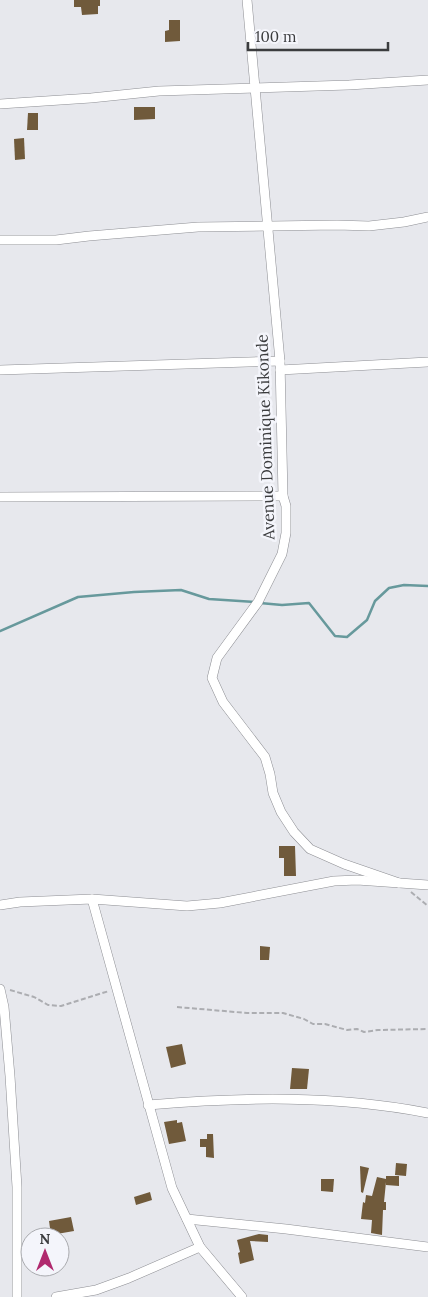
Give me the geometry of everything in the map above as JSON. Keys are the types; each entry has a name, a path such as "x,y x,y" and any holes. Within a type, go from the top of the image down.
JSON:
{"street":[{"name":"Avenue Dominique Kikonde","path":"247,0 280,365 283,496 286,506 286,533 282,554 258,602 217,658 212,678 223,702 265,757 273,793 281,812 294,832 310,849 344,864 400,883"},
{"path":"0,104 159,91 349,85 428,80"},
{"path":"0,240 56,240 198,227 369,226 428,217"},
{"path":"0,370 428,362"},
{"path":"0,497 283,496"},
{"path":"0,905 92,898 187,906 220,903 334,881 358,880 428,885"},
{"path":"92,898 172,1188 200,1247 242,1297"},
{"path":"4,989 17,1187 17,1297"},
{"path":"148,1105 229,1099 302,1099 428,1112"},
{"path":"187,1220 286,1229 428,1247"},
{"path":"56,1297 96,1290 129,1278 200,1247"}],"path":[{"path":"400,883 428,906"},
{"path":"4,989 34,997 48,1005 61,1006 116,988"},
{"path":"177,1007 247,1013 283,1013 304,1019 313,1024 325,1024 347,1030 357,1029 364,1032 428,1029"}],"building":[{"path":"74,0 100,0 98,14 82,15 81,7 74,7"},
{"path":"169,20 180,20 180,41 165,42 165,31 169,30"},
{"path":"134,107 155,107 155,119 134,120"},
{"path":"28,113 38,113 38,130 27,130"},
{"path":"24,138 25,159 15,160 14,139"},
{"path":"279,846 295,846 296,876 284,876 284,858 279,858"},
{"path":"260,946 270,947 269,960 260,960"},
{"path":"182,1044 186,1064 171,1068 166,1047"},
{"path":"292,1068 309,1069 307,1089 290,1089"},
{"path":"177,1120 177,1123 182,1122 186,1141 169,1144 164,1122"},
{"path":"207,1134 213,1134 214,1158 206,1157 206,1147 200,1147 200,1139 207,1139"},
{"path":"396,1163 407,1164 406,1176 395,1175"},
{"path":"360,1166 369,1168 363,1193 361,1192"},
{"path":"386,1176 399,1176 399,1186 386,1185 386,1182 384,1202 386,1202 386,1210 383,1210 382,1235 371,1233 372,1220 361,1219 363,1202 365,1203 366,1195 372,1196 377,1177 386,1179"},
{"path":"321,1179 334,1179 333,1192 321,1191"},
{"path":"150,1192 152,1200 136,1205 134,1197"},
{"path":"71,1217 74,1231 70,1232 70,1227 50,1227 49,1221"},
{"path":"259,1234 268,1235 268,1242 250,1241 254,1260 240,1264 237,1240"}],"waterway":[{"path":"260,603 282,605 309,603 335,636 347,637 367,620 375,601 389,588 404,585 428,586"},
{"path":"0,631 78,597 181,590 209,599 255,602"}]}
